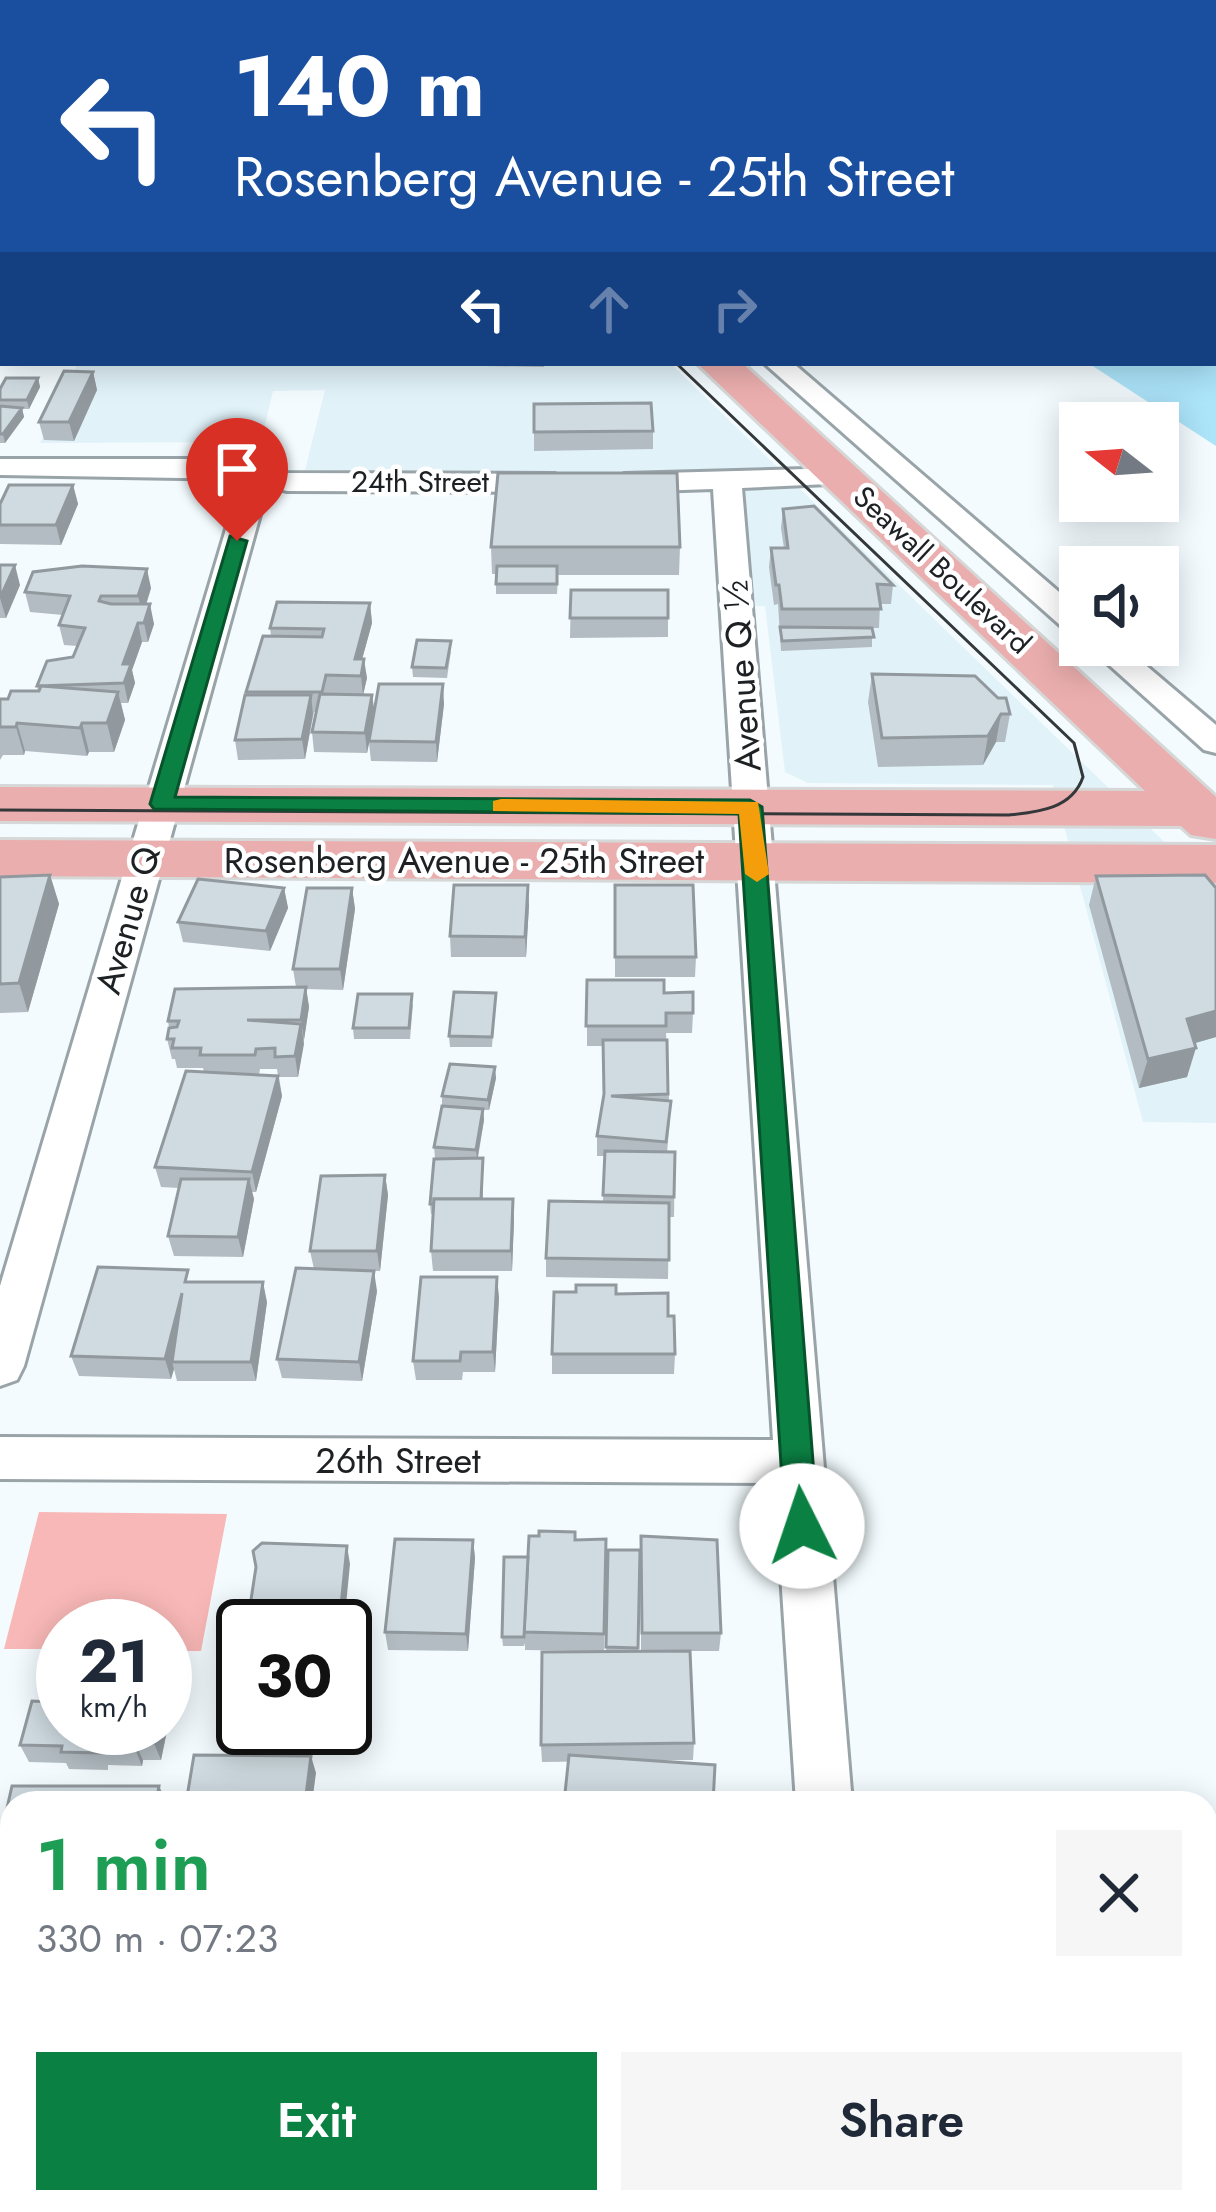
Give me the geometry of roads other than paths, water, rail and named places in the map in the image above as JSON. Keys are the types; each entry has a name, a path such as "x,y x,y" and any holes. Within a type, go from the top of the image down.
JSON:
{"main road":[{"name":"Seawall Boulevard","path":"721,366 1205,819"},
{"name":"Rosenberg Avenue - 25th Street","path":"0,804 162,804 753,834 1216,864"},
{"name":"Rosenberg Avenue - 25th Street","path":"0,858 143,860 1205,819"}],"street":[{"path":"780,366 1059,608"},
{"name":"24th Street","path":"0,467 230,468 287,482 728,483 841,477"},
{"name":"Avenue Q","path":"0,1366 256,475"},
{"name":"Avenue Q ½","path":"728,483 823,1791"},
{"path":"1126,666 1216,743"},
{"name":"26th Street","path":"0,1458 797,1462"}],"water":[{"path":"1093,366 1216,366 1216,446 1179,422 1179,402 1148,402"}],"tram line":[{"path":"0,810 1009,815 1042,810 1071,796 1083,777 1074,743 679,366"}]}
